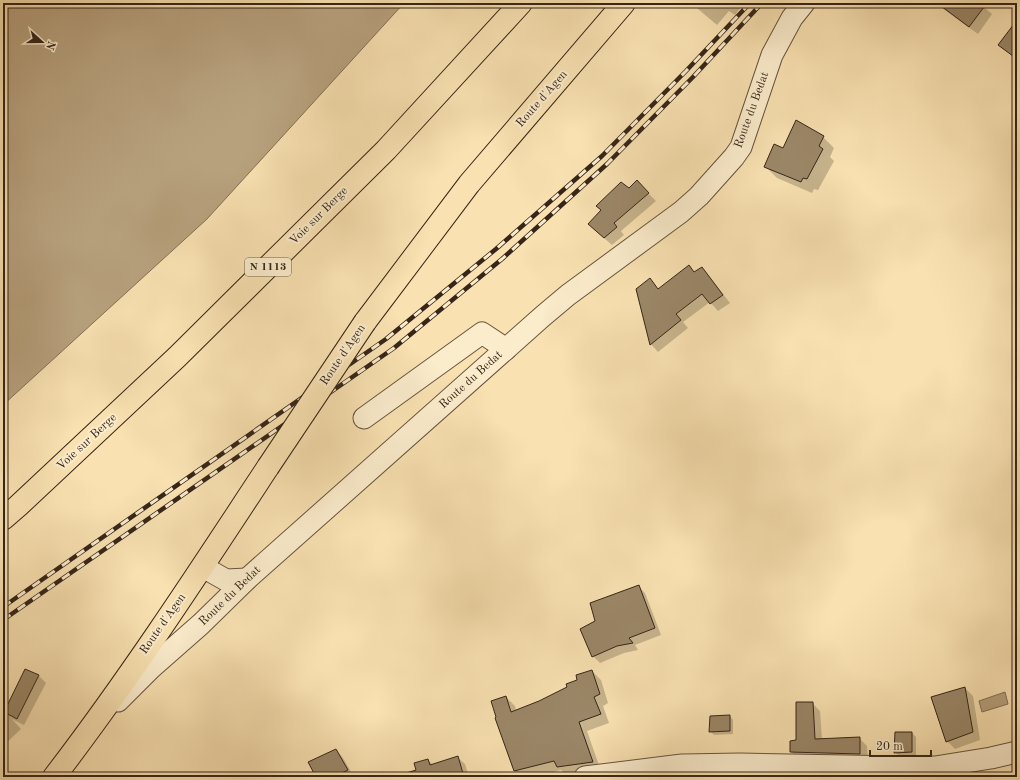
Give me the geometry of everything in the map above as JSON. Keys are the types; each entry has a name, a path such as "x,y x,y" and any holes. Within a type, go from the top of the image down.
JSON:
{"main road":[{"name":"Voie sur Berge","path":"3,519 171,362 386,150 521,3"},
{"name":"Route d'Agen","path":"54,777 91,728 203,567 365,322 469,184 624,3"}],"street":[{"name":"Route du Bedat","path":"91,728 151,668 201,624 247,579 506,349 568,295 681,212 699,196 741,147 772,55 792,18 804,3"},
{"path":"364,418 482,333 506,349"},
{"path":"203,567 226,580 247,579"},
{"path":"585,777 682,765 733,764 902,767 935,766 991,758 1017,752"}],"shaded area":[{"path":"3,3 404,3 207,219 3,405"},
{"path":"1005,692 1008,704 982,712 979,701"}],"building":[{"path":"937,3 987,3 969,27"},
{"path":"1017,20 1017,59 998,45"},
{"path":"796,120 824,136 819,146 823,149 807,179 803,178 801,182 764,167 774,144 783,148"},
{"path":"637,180 649,193 614,223 617,227 604,238 588,224 601,210 596,206 621,182 629,188"},
{"path":"689,265 694,272 702,267 723,295 710,304 702,294 676,314 681,320 650,345 636,289 650,278 658,289"},
{"path":"639,585 655,628 629,638 633,643 617,646 592,657 580,629 595,621 590,603"},
{"path":"25,669 39,675 17,719 4,712"},
{"path":"592,670 600,694 594,697 601,714 579,722 593,762 557,767 554,761 514,771 495,718 496,717 491,701 506,696 511,712 539,701 567,687 566,684 577,680 576,675"},
{"path":"965,687 973,732 946,742 931,697"},
{"path":"796,702 813,702 815,739 860,737 860,754 790,752 790,741 796,740"},
{"path":"730,715 730,731 709,732 710,716"},
{"path":"895,732 912,732 912,752 894,753"},
{"path":"336,749 348,770 333,777 316,777 308,762"},
{"path":"458,756 464,777 403,777 403,774 416,770 414,763 428,759 430,765"}],"railway":[{"path":"3,607 386,339 496,249 602,156 686,71 750,3"},
{"path":"3,620 394,348 502,259 607,164 693,77 762,3"}]}
